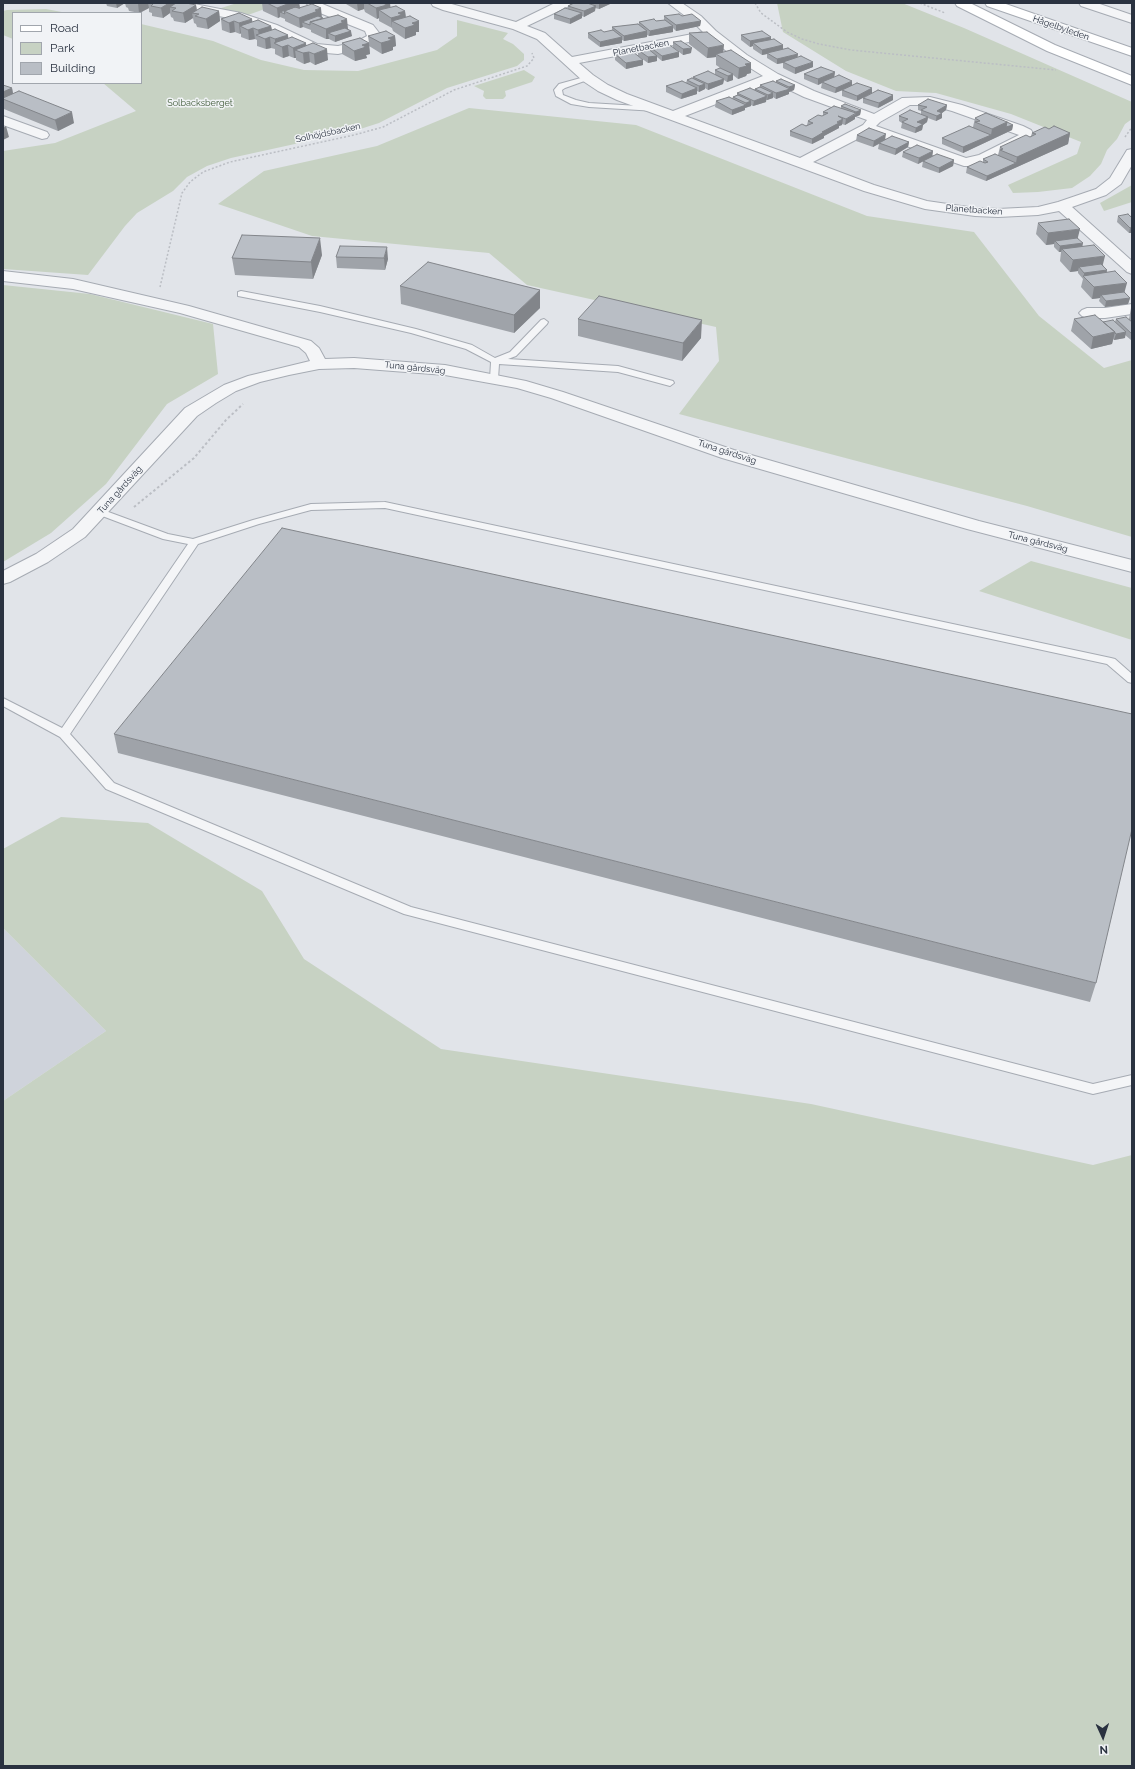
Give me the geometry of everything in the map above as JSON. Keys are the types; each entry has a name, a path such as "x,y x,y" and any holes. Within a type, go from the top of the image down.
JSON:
{"main road":[{"path":"961,3 1058,51 1132,81"},
{"name":"Hågelbyleden","path":"991,3 1132,52"},
{"name":"Hågelbyleden","path":"1012,3 1132,45"}],"street":[{"path":"176,3 193,8 237,16 273,28 314,48 338,50 360,45 373,38 374,34 369,28 319,8 312,3"},
{"name":"Planetbacken","path":"437,3 517,26 542,36 588,78 603,88 673,116 903,199 949,209 975,212 1017,212 1062,206 1101,192 1116,181 1132,153"},
{"path":"517,26 565,3"},
{"path":"674,3 697,19 712,34 743,58 773,77 871,123 917,144 964,162 973,162 984,158 1028,136 1026,133 1011,127 957,108 930,101 907,101 871,123 801,163"},
{"path":"1085,3 1132,19"},
{"name":"Planetbacken","path":"570,61 712,34"},
{"path":"673,116 773,77"},
{"path":"3,120 42,135"},
{"path":"1062,206 1132,269"},
{"path":"1109,247 1124,244"},
{"path":"3,276 73,284 184,309 305,344 313,351 319,364"},
{"path":"1088,313 1105,313 1132,309"},
{"name":"Tuna gårdsväg","path":"3,578 42,558 79,533 191,412 210,399 254,379 288,370 319,364 354,363 416,367 494,379 557,395 728,454 822,482 973,525 1132,566"}],"lane":[{"path":"588,78 562,86 558,90 560,96 574,102 589,105 656,109"},
{"path":"240,294 320,309 413,331 469,347 495,361 618,369 670,383"},
{"path":"495,361 513,354 544,322"},
{"path":"494,379 495,361"},
{"path":"100,512 123,522 166,536 194,542 256,522 311,507 385,505 1111,662 1132,680"},
{"path":"64,734 194,542"},
{"path":"3,701 64,734 110,786 408,911 1093,1089 1132,1080"}],"path":[{"path":"755,3 761,13 788,32 802,39 820,44 851,50 1060,70"},
{"name":"Solhöjdsbacken","path":"149,301 155,297 160,287 178,204 182,193 190,182 203,172 230,162 254,156 354,135 383,127 454,90 527,66 534,58 533,54 529,50"},
{"path":"1125,138 1132,128"},
{"path":"123,522 132,508 194,458 226,420 247,401"}],"shaded area":[{"path":"3,928 106,1031 3,1101"}],"green space":[{"path":"237,3 270,3 276,5 245,16 215,10"},
{"path":"777,3 902,3 964,28 1132,102 1132,119 1125,124 1117,139 1107,150 1101,164 1090,176 1072,188 1013,193 1008,185 1077,154 1081,142 1011,114 936,93 896,91 846,71 783,32"},
{"path":"46,9 62,12 12,12 12,39 3,35 3,11"},
{"name":"Solbacksberget","path":"457,20 508,33 503,39 513,44 524,54 524,60 517,66 447,88 379,123 354,131 231,158 207,166 187,177 173,191 137,213 125,226 88,275 3,269 3,151 55,143 136,111 104,84 142,84 142,24 213,41 261,60 304,70 358,71 437,50 457,36"},
{"path":"524,70 535,77 532,82 505,91 506,96 503,99 486,99 483,96 484,91 474,86"},
{"path":"469,108 636,125 867,216 974,232 1039,316 1104,368 1132,360 1132,537 1027,506 679,414 719,361 716,327 527,285 489,253 312,236 218,204 264,171 377,146"},
{"path":"1132,185 1132,202 1104,211 1100,203"},
{"path":"3,285 90,294 213,324 218,374 167,404 106,484 51,533 3,562"},
{"path":"1031,561 1132,588 1132,640 979,591"},
{"path":"61,817 148,823 262,891 304,959 441,1049 811,1104 1093,1165 1132,1155 1132,1766 3,1766 3,1101 106,1031 3,928 3,849"}],"building":[{"path":"154,3 169,3 161,8 151,6"},
{"path":"176,3 196,5 183,13 172,11 176,8 170,7"},
{"path":"267,3 290,3 277,8"},
{"path":"367,3 383,3 387,5 376,8"},
{"path":"574,3 587,3 596,6 584,11 568,6"},
{"path":"312,4 321,8 315,10 318,11 299,18 284,11 295,7 299,8"},
{"path":"296,6 300,8 295,7 284,11 285,14 280,12"},
{"path":"396,6 405,11 398,13 402,15 391,18 379,10"},
{"path":"202,7 219,11 206,19 195,16 199,14 192,13"},
{"path":"565,8 582,13 570,19 554,14"},
{"path":"239,13 252,19 239,23 234,21 229,23 221,19"},
{"path":"679,14 682,16 692,14 701,21 676,25 664,16"},
{"path":"338,15 347,19 341,21 344,22 326,29 310,22"},
{"path":"318,16 323,18 310,22 310,25 302,22"},
{"path":"410,16 419,21 412,23 415,25 405,28 392,21"},
{"path":"654,19 656,21 665,20 673,26 650,31 639,22"},
{"path":"258,20 271,26 258,30 253,28 248,30 240,26"},
{"path":"638,24 647,31 624,36 612,27"},
{"path":"345,28 351,31 335,36 328,33"},
{"path":"275,29 288,35 275,39 270,37 265,39 256,35"},
{"path":"601,30 604,32 613,30 622,37 600,42 588,33"},
{"path":"386,31 395,36 388,38 392,40 381,43 368,36"},
{"path":"762,31 771,37 750,41 741,35"},
{"path":"707,32 724,45 708,48 689,33"},
{"path":"292,37 306,43 293,48 288,45 282,47 274,43"},
{"path":"360,38 369,43 362,45 366,47 354,51 342,43"},
{"path":"774,39 783,45 762,50 753,43"},
{"path":"681,41 692,48 683,49 673,42"},
{"path":"313,43 327,49 314,54 309,52 303,53 295,50"},
{"path":"667,43 679,52 662,56 650,47"},
{"path":"647,48 657,56 648,57 638,50"},
{"path":"788,48 798,54 777,59 767,53"},
{"path":"731,50 751,63 745,64 747,66 739,68 716,54"},
{"path":"632,51 643,60 626,63 615,54"},
{"path":"801,56 813,62 795,68 783,62"},
{"path":"821,67 835,72 818,79 804,74"},
{"path":"720,68 733,74 728,76 715,70"},
{"path":"708,71 724,79 708,84 693,77"},
{"path":"839,75 852,81 836,88 822,82"},
{"path":"692,78 705,84 699,86 687,80"},
{"path":"781,79 795,85 789,87 776,81"},
{"path":"682,81 697,88 682,94 666,86"},
{"path":"773,81 790,89 776,93 760,85"},
{"path":"857,83 872,88 857,96 842,90"},
{"path":"3,85 12,88 3,92"},
{"path":"760,87 773,93 768,95 755,89"},
{"path":"750,88 767,96 754,101 737,93"},
{"path":"878,90 893,95 879,103 863,98"},
{"path":"19,91 72,112 55,120 3,99"},
{"path":"738,95 751,101 746,103 733,97"},
{"path":"729,97 746,105 732,110 716,101"},
{"path":"928,99 947,105 937,111 942,113 937,116 921,110 927,107 918,105"},
{"path":"845,104 861,110 856,112 841,106"},
{"path":"834,106 856,113 846,119 838,116 843,119 837,122 839,123 812,139 790,131 802,124 806,126 813,123 808,121 818,115 822,116 828,113 823,112"},
{"path":"910,110 928,117 917,122 923,124 916,128 902,122 908,119 899,116"},
{"path":"986,113 1007,122 992,129 975,122 980,121 975,118"},
{"path":"1007,122 1013,125 1006,127"},
{"path":"969,126 991,135 963,147 942,138"},
{"path":"1054,126 1070,133 1017,157 1000,150 1003,149 1000,147 1026,135 1030,137 1036,134 1032,133 1045,127 1049,129"},
{"path":"869,128 886,134 874,141 857,135"},
{"path":"892,136 909,142 896,149 879,143"},
{"path":"917,145 933,151 919,158 903,152"},
{"path":"937,154 954,160 939,168 923,161"},
{"path":"995,154 1016,163 987,176 967,167 980,161 985,163 988,162 983,159"},
{"path":"1128,214 1132,218 1132,227 1130,228 1118,216"},
{"path":"1069,219 1080,229 1048,233 1038,223"},
{"path":"242,235 320,238 311,262 232,258"},
{"path":"1077,238 1083,243 1060,246 1055,241"},
{"path":"1094,245 1105,256 1073,260 1062,249"},
{"path":"340,246 387,247 384,258 336,257"},
{"path":"428,262 540,290 514,315 400,286"},
{"path":"1101,264 1107,270 1084,273 1079,267"},
{"path":"1115,271 1127,283 1094,287 1083,276"},
{"path":"1124,292 1130,298 1106,301 1101,295"},
{"path":"599,296 702,320 683,343 578,319"},
{"path":"1095,315 1115,332 1093,337 1074,319"},
{"path":"1126,317 1132,322 1132,334 1116,319"},
{"path":"1113,320 1126,332 1116,334 1103,322"},
{"path":"282,528 1132,714 1132,829 1096,983 114,734"}]}
